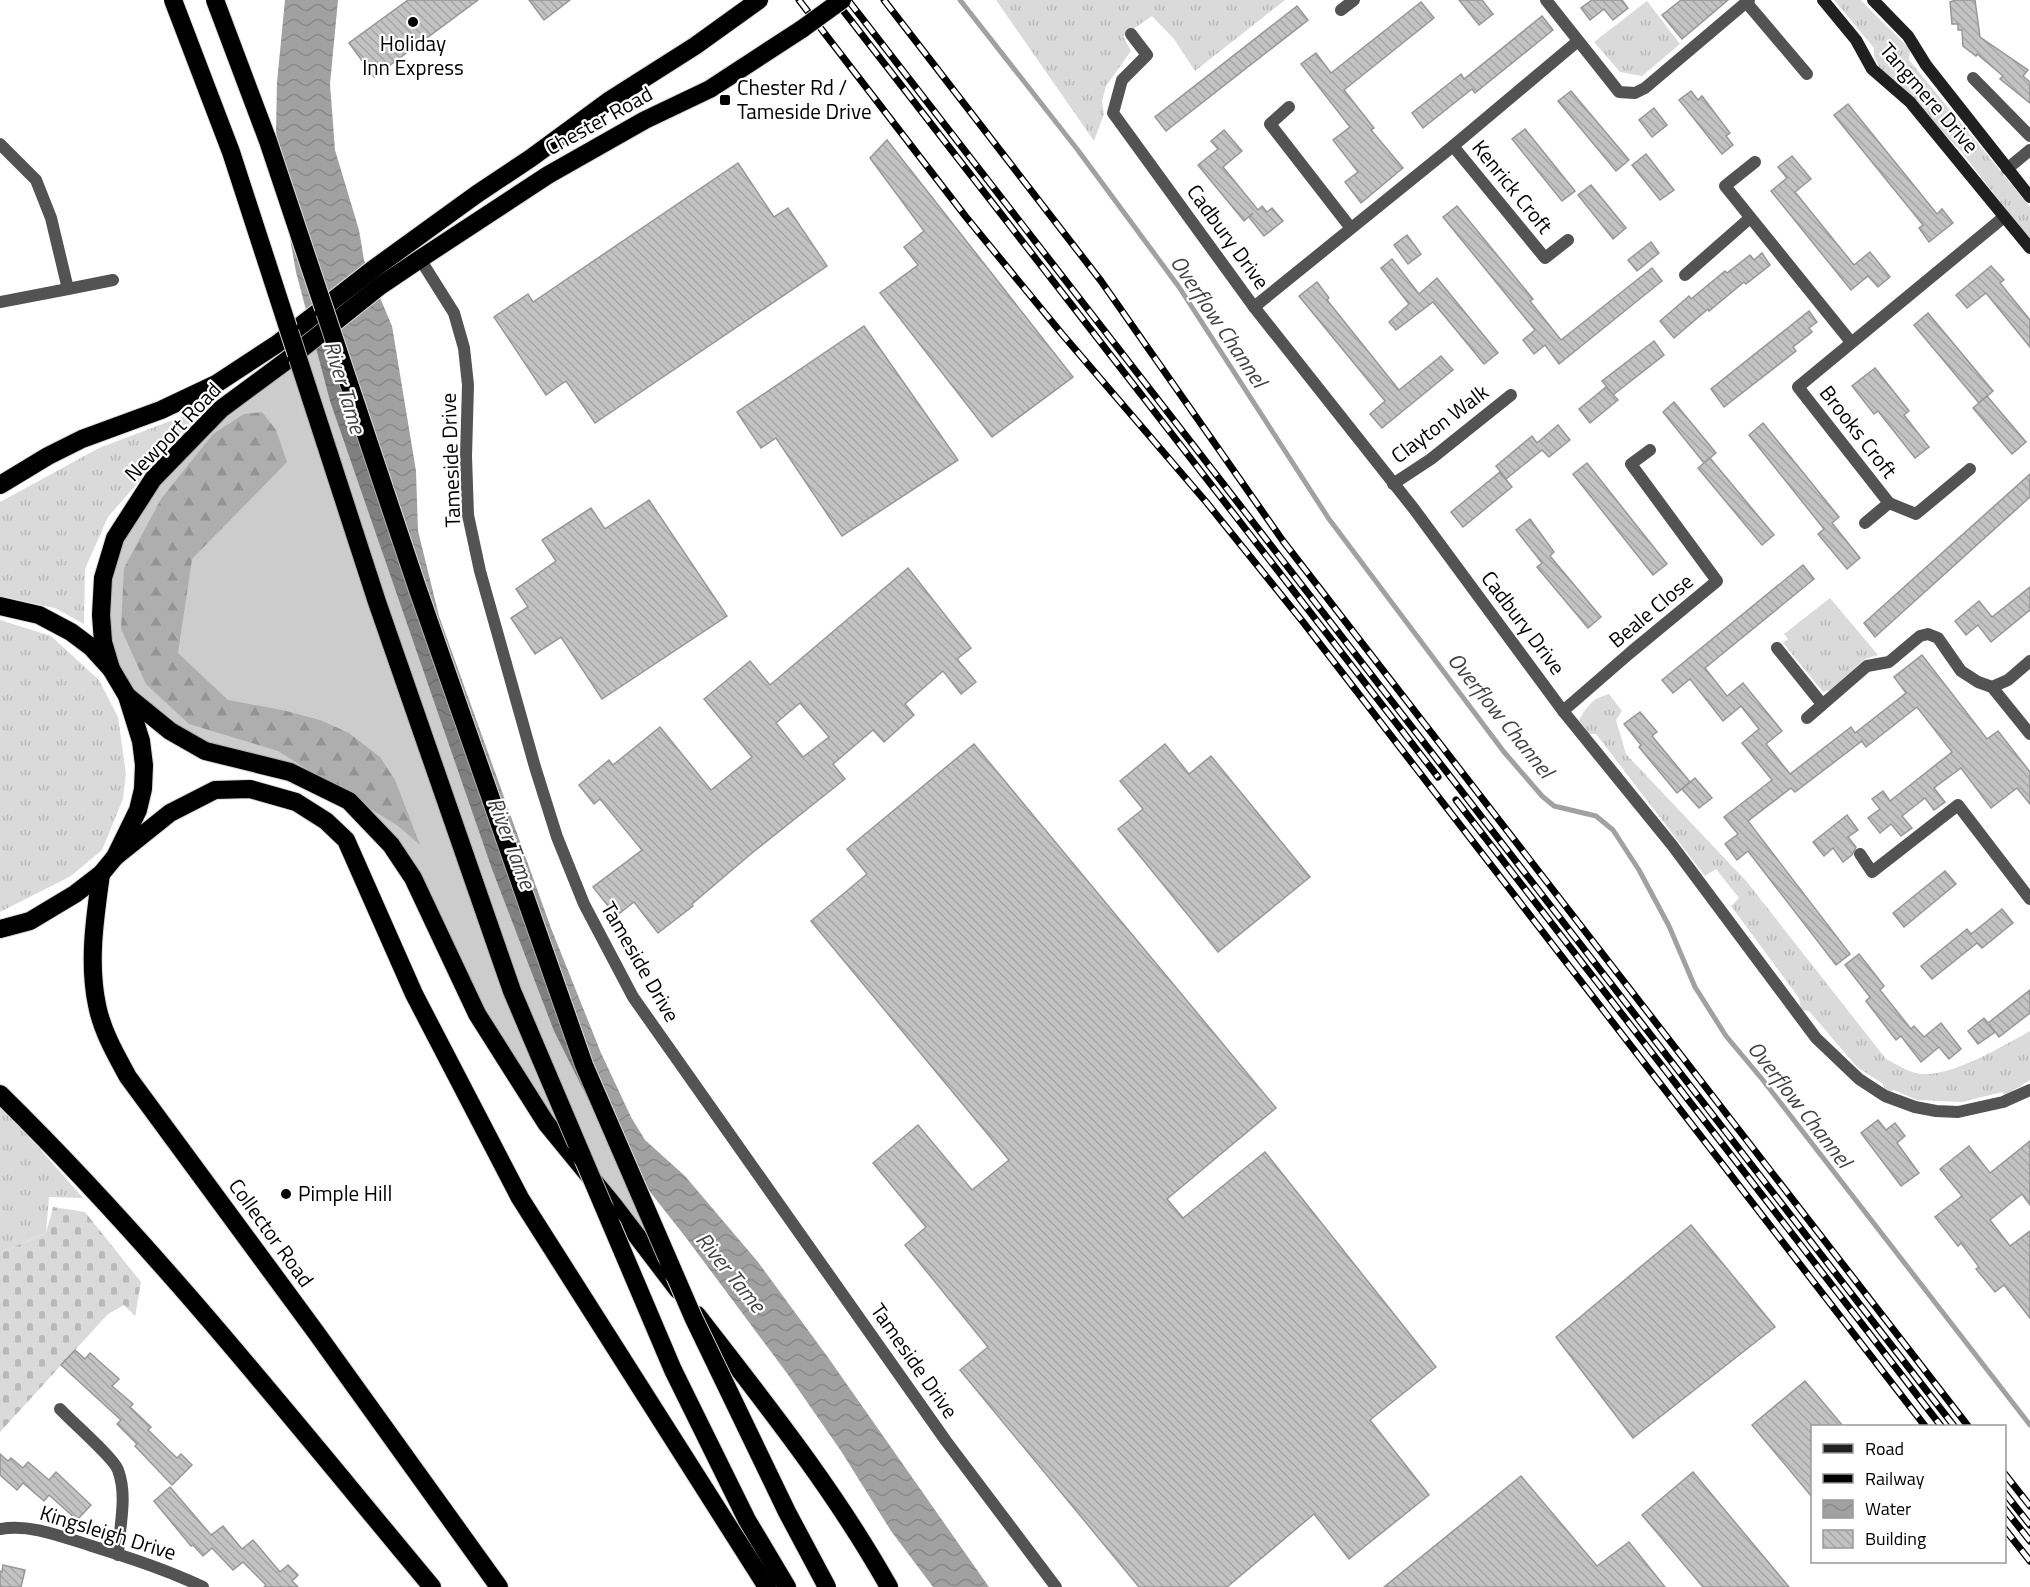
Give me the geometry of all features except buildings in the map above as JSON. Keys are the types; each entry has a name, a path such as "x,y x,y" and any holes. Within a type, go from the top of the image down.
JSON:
{"highway":[{"path":"173,0 231,152 378,602 512,991 674,1370 747,1520 787,1587"},
{"path":"215,0 268,141 417,587 584,1065 693,1317 787,1512 827,1587"},
{"name":"Chester Road","path":"372,270 610,100 695,46 759,0"},
{"name":"Chester Road","path":"380,286 548,175 645,120 710,89 842,0"},
{"name":"Newport Road","path":"0,485 74,443 161,410 216,384 277,344 372,270"},
{"name":"Newport Road","path":"111,669 103,642 101,615 103,578 115,538 153,479 221,409 290,358 380,286"},
{"path":"0,606 39,615 71,632 91,647 111,669 127,696 141,741 144,765 143,789 138,810 115,857"},
{"path":"127,696 170,731 205,751 290,772 349,801 391,846 412,878 477,1014 546,1123 614,1206 816,1470 889,1587"},
{"path":"0,929 30,921 75,894 101,874 115,857 170,813 215,790 250,789 297,802 326,821 346,840 414,994 520,1198 767,1587"},
{"name":"Collector Road","path":"101,874 92,952 97,1005 111,1046 124,1070 500,1587"},
{"path":"0,1094 58,1151 148,1250 432,1587"}],"street":[{"path":"1341,10 1354,0"},
{"path":"1546,0 1620,92 1635,93 1645,88 1748,1 1807,74"},
{"name":"Tangmere Drive","path":"1823,0 1856,40 1872,69 1910,102 2030,248"},
{"name":"Tangmere Drive","path":"1873,0 1908,36 1926,65 2030,197"},
{"name":"Cadbury Drive","path":"1131,34 1147,55 1122,80 1113,114 1254,307 1414,509 1563,711 1672,845 1816,1038 1859,1078 1885,1096 1936,1111 1958,1112 1980,1108 2003,1102 2030,1090"},
{"name":"Kenrick Croft","path":"1254,307 1578,42"},
{"path":"1973,78 2030,136"},
{"path":"1289,107 1270,123 1350,227"},
{"path":"0,144 36,180 51,218 68,289"},
{"name":"Kenrick Croft","path":"1453,146 1545,258 1568,240"},
{"path":"2007,170 2030,150"},
{"path":"1755,162 1725,186 1851,342"},
{"name":"Brooks Croft","path":"1865,523 1889,503 1798,387 2004,217"},
{"path":"1684,274 1750,218"},
{"name":"Tameside Drive","path":"420,259 454,313 464,348 468,385 466,456 468,515 480,571 557,837 584,904 633,997 946,1441 1056,1587"},
{"path":"0,302 112,280"},
{"name":"Clayton Walk","path":"1393,484 1431,459 1511,395"},
{"name":"Beale Close","path":"1563,711 1718,581 1631,464 1650,450"},
{"path":"1889,503 1916,514 1970,469"},
{"path":"1807,718 1867,666 1889,662 1920,636 1928,634 1938,638 1961,671 1977,682 1992,687 2030,735"},
{"path":"1777,648 1822,704"},
{"path":"1992,687 2008,680 2030,661"},
{"path":"1860,855 1872,872 1958,805 2030,899"},
{"path":"60,1409 117,1468 122,1492 118,1555"},
{"name":"Kingsleigh Drive","path":"0,1528 33,1529 170,1571 203,1587"}],"highlighted area":[{"path":"324,307 584,1065 687,1302 546,1123 477,1014 413,878 391,845 349,801 290,772 205,751 170,731 127,696 111,669 103,642 103,578 115,538 129,514 153,479 221,409 297,353 290,333"}],"green space":[{"path":"996,0 1285,0 1195,71 1174,39 1152,16 1123,36 1131,51 1106,86 1102,102 1104,114 1094,141"},
{"path":"1834,0 1861,0 1910,50 1909,60 2030,207 2030,240 1960,150 1880,69 1874,56 1874,48"},
{"path":"1647,1 1680,44 1642,76 1620,72 1594,42"},
{"path":"202,409 108,517 85,569 84,624 55,608 0,596 0,502 99,448"},
{"path":"262,412 276,430 287,462 192,559 178,653 228,700 320,720 349,733 380,757 395,780 420,845 398,826 278,751 189,724 146,684 121,629 124,568 161,499 213,434 244,414"},
{"path":"1830,598 1878,655 1865,659 1830,690 1823,692 1783,643 1788,639 1784,634"},
{"path":"0,620 51,636 99,680 118,717 126,774 123,799 102,850 71,876 0,912"},
{"path":"1609,694 1622,711 1616,720 1626,754 1747,882 1886,1059 1916,1073 1938,1073 1979,1058 2030,1031 2030,1080 2006,1095 2002,1092 1962,1102 1917,1100 1894,1090 1886,1093 1883,1084 1857,1067 1809,1011 1801,1010 1799,998 1731,906 1739,898 1716,869 1705,876 1596,734 1589,734 1579,720 1591,703"},
{"path":"0,1107 10,1115 83,1198 49,1197 46,1233 0,1253"},
{"path":"53,1207 85,1212 141,1282 135,1316 124,1305 108,1314 0,1432 0,1253 46,1233"}],"water":[{"name":"River Tame","path":"285,0 338,0 330,84 335,150 359,230 364,260 392,326 416,471 418,531 439,616 551,928 601,1053 631,1117 645,1140 685,1176 758,1262 989,1587 933,1587 891,1531 841,1451 789,1376 687,1239 607,1137 554,1031 492,869 330,401 296,272 284,205 276,131 277,82"}],"waterway":[{"name":"Overflow Channel","path":"960,0 1077,149 1179,287 1329,519 1504,752 1542,796 1554,806 1596,816 1613,830 1639,870 1669,926 1695,987 1726,1036 1762,1079 2030,1425"}],"railway":[{"path":"799,0 966,217 1062,334 1207,503 1303,622 1924,1425"},
{"path":"835,0 1438,777"},
{"path":"848,0 1953,1425"},
{"path":"884,0 1101,281 1283,541 1967,1425"},
{"path":"1456,800 1940,1425"},
{"path":"2006,1476 2030,1506"},
{"path":"2006,1495 2030,1525"},
{"path":"2006,1511 2030,1541"},
{"path":"2006,1531 2030,1561"}],"place":[{"name":"Holiday Inn Express","path":"413,22"},
{"name":"Chester Rd / Tameside Drive","path":"725,100"},
{"name":"Pimple Hill","path":"286,1194"}]}
